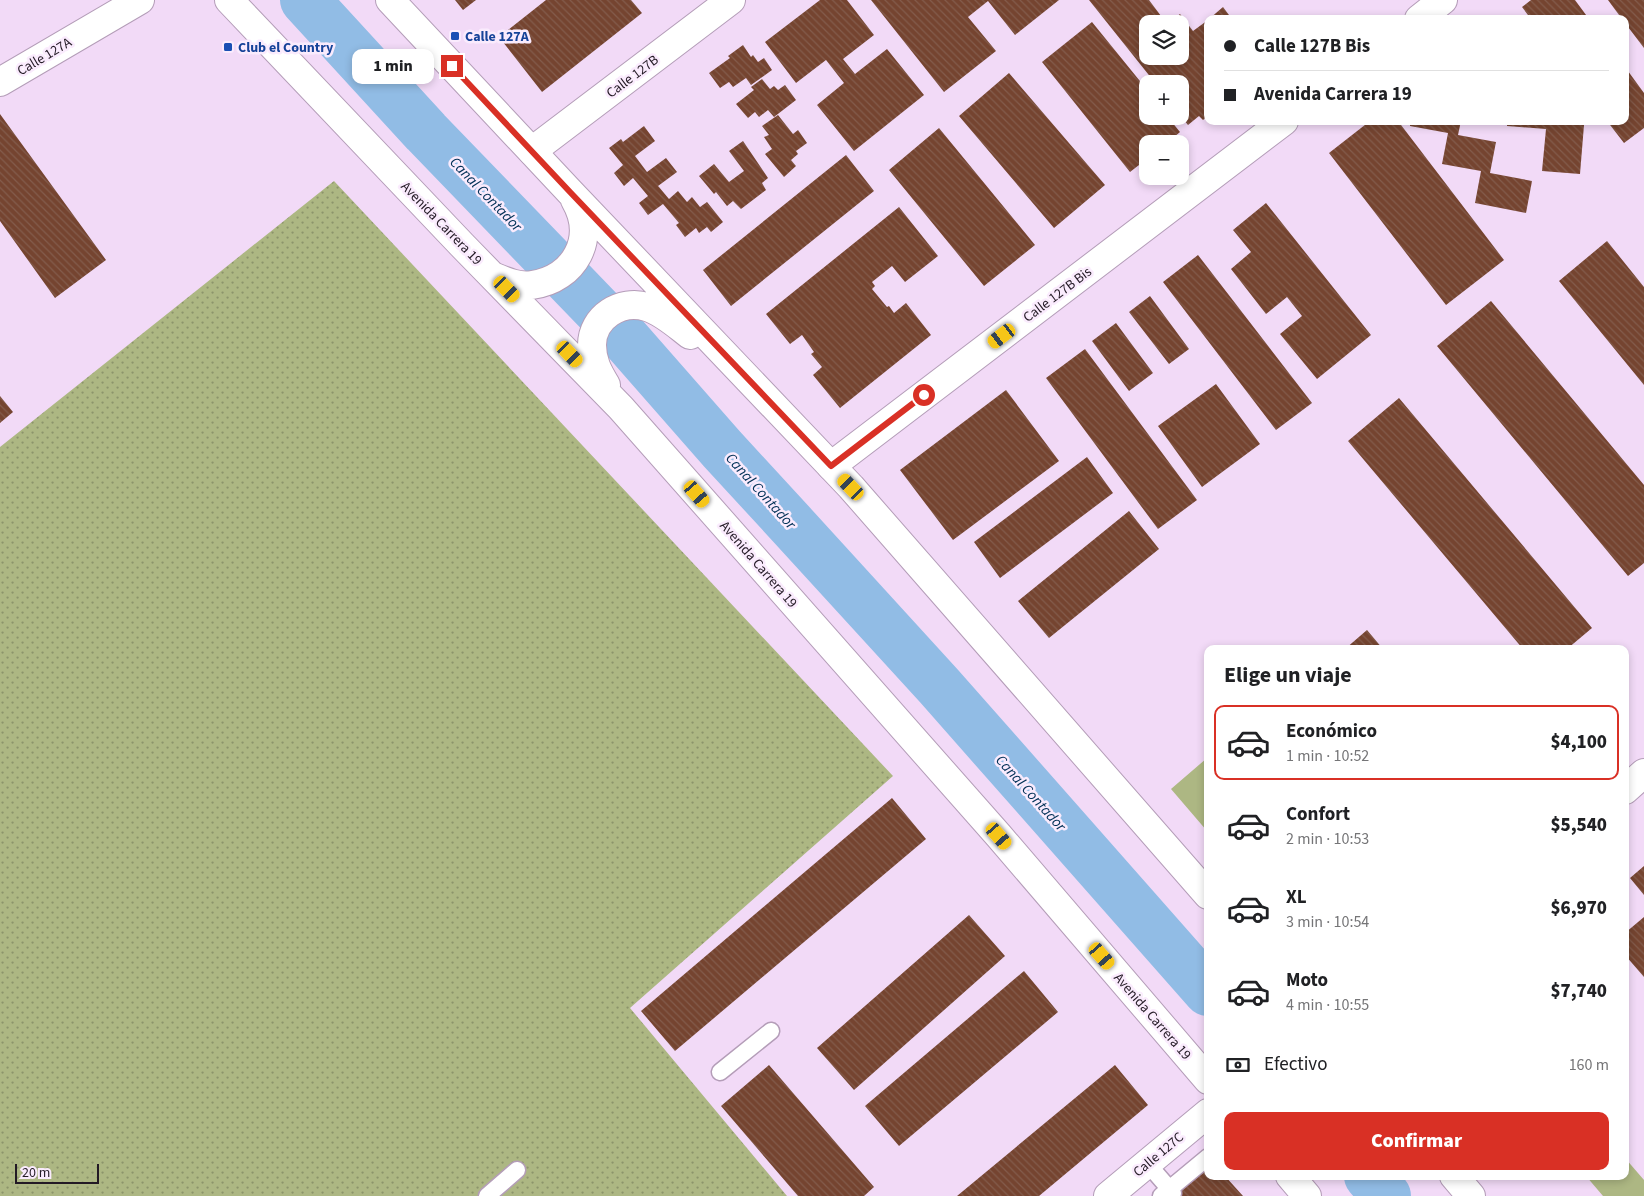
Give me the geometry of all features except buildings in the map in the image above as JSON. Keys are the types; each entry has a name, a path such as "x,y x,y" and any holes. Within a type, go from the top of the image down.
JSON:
{"main road":[{"name":"Calle 127A","path":"0,82 140,0"},
{"name":"Avenida Carrera 19","path":"229,0 462,245 621,408 999,836 1204,1075"},
{"path":"390,0 831,466 1204,890"},
{"name":"Calle 127B","path":"532,151 731,0"},
{"path":"1424,15 1443,0"},
{"name":"Calle 127B Bis","path":"831,466 1279,125"},
{"path":"495,277 512,284 531,285 558,277 574,262 582,243 584,232 581,211 570,192"},
{"path":"621,408 596,368 592,343 595,331 601,320 622,306 648,307 667,318 765,395"},
{"name":"Calle 127C","path":"1108,1196 1204,1116"},
{"path":"1457,1180 1471,1196"}],"lane":[{"path":"720,1072 771,1031"},
{"path":"1147,1163 1168,1192 1204,1160"},
{"path":"487,1196 517,1170"}],"green space":[{"path":"334,181 893,776 630,1008 787,1196 0,1196 0,447"},
{"path":"1204,761 1204,828 1171,789"},
{"path":"1629,1163 1644,1180 1644,1196 1603,1196 1589,1180 1629,1180"}],"waterway":[{"name":"Canal Contador","path":"305,0 426,132 622,335 722,449 939,686 1204,986"},
{"name":"Canal Contador","path":"1372,1180 1386,1196"}],"place":[{"name":"Calle 127A","path":"455,36"},
{"name":"Club el Country","path":"228,47"}],"route":[{"path":"452,66 831,466 924,395"}]}
